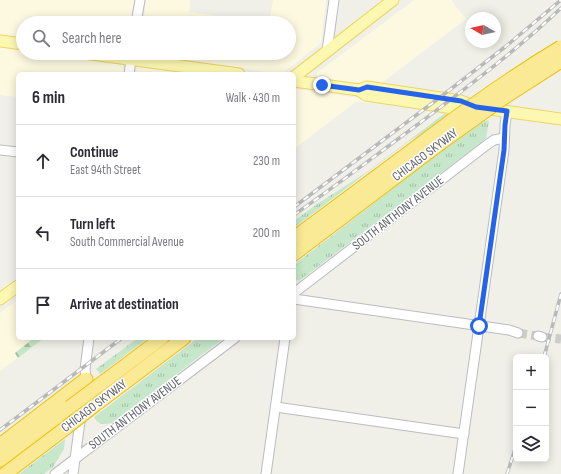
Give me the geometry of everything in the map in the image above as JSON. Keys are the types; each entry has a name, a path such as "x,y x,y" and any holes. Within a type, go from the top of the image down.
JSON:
{"highway":[{"name":"CHICAGO SKYWAY","path":"296,252 434,140 455,118 499,87 561,47"},
{"name":"CHICAGO SKYWAY","path":"296,237 434,140 561,61"},
{"name":"CHICAGO SKYWAY","path":"0,460 159,340"},
{"name":"CHICAGO SKYWAY","path":"5,474 181,340"},
{"path":"0,445 86,379"}],"main road":[{"path":"296,75 393,0"},
{"path":"0,41 16,43"},
{"path":"156,60 227,72"},
{"path":"296,81 359,90 367,87 375,88 461,101 476,107 561,119"},
{"path":"0,299 16,287"}],"street":[{"path":"137,16 140,0"},
{"path":"327,51 334,0"},
{"path":"129,72 131,60"},
{"path":"458,474 504,150 507,111"},
{"name":"SOUTH ANTHONY AVENUE","path":"296,291 488,144 494,140 504,138"},
{"path":"0,150 16,152"},
{"path":"296,299 515,331"},
{"path":"73,474 86,379 85,369 89,340"},
{"path":"86,379 91,370 95,340"},
{"name":"SOUTH ANTHONY AVENUE","path":"54,474 232,340"},
{"path":"266,474 286,340"},
{"path":"276,407 464,434"}],"shaded area":[{"path":"0,0 134,0 132,16 16,16 16,38 0,36"},
{"path":"146,0 190,0 189,12 218,16 144,16"},
{"path":"273,0 326,0 321,43 284,72 267,72 182,60 296,60 296,16 270,16"},
{"path":"414,0 451,0 465,18 465,20 379,85 388,89 321,79 316,75"},
{"path":"0,46 16,48 16,60 100,60 121,63 124,67 124,72 16,72 16,97 0,95"},
{"path":"137,66 178,72 136,72"},
{"path":"296,89 373,100 369,103 357,101 296,147"},
{"path":"16,301 16,340 41,340 0,371 0,313"}],"green space":[{"path":"444,114 449,115 427,131 409,141 296,226 296,220 317,204 367,172"},
{"path":"483,120 489,121 486,138 483,141 299,281 296,280 296,263 441,150"},
{"path":"31,340 41,340 18,358 15,353"},
{"path":"135,340 145,340 100,374 96,369"},
{"path":"195,340 221,340 112,423 101,424 97,422 94,417"},
{"path":"65,439 64,449 53,467 44,474 19,474"}],"tunnel":[{"path":"518,333 538,336"},
{"path":"542,337 561,339"}],"railway":[{"path":"296,205 447,92 505,47 561,0"},
{"path":"296,214 472,83 509,54 561,8"},
{"path":"545,354 561,294"},
{"path":"0,430 119,340"},
{"path":"507,474 513,455"}],"route":[{"path":"322,85 359,90 367,87 461,101 476,107 507,111 504,150 479,326"}]}
